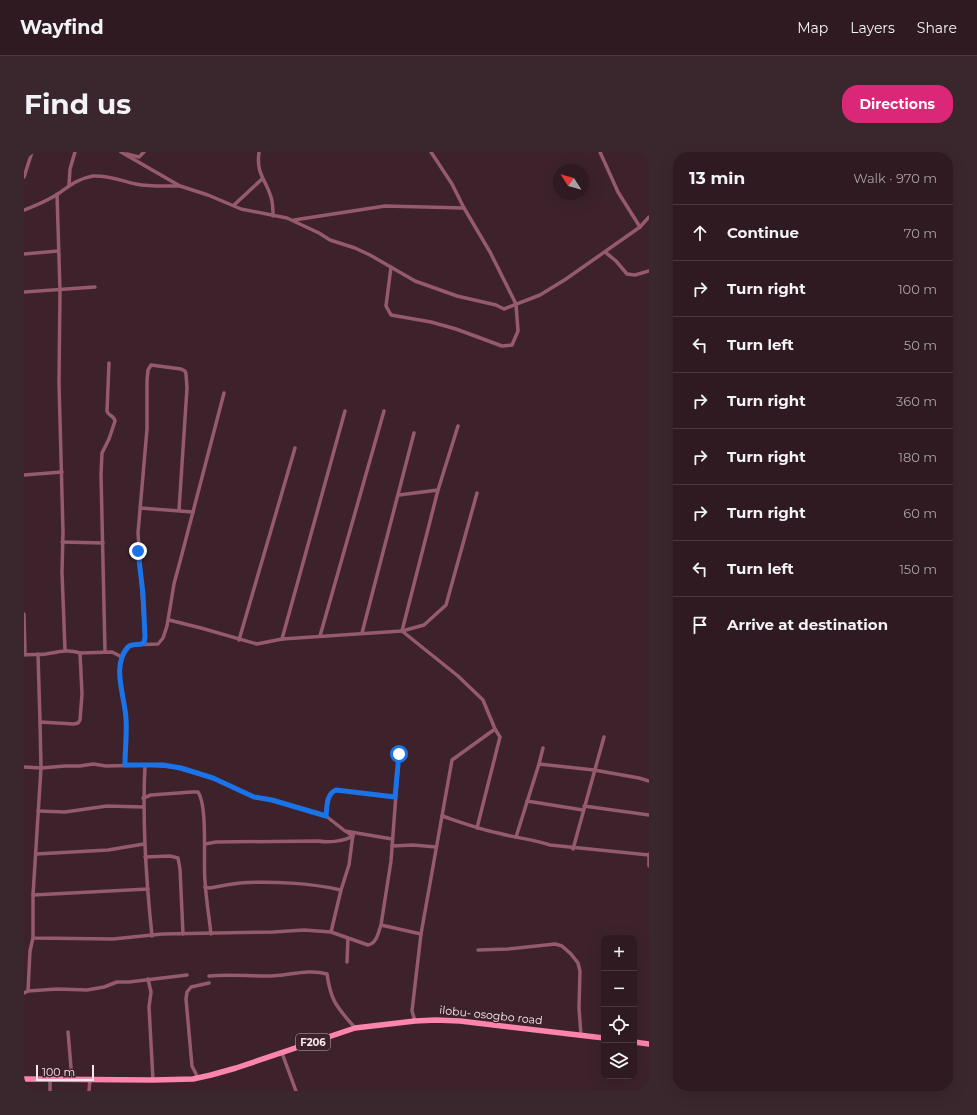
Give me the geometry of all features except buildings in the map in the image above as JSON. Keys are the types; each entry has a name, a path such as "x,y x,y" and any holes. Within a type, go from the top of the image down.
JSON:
{"main road":[{"name":"ilobu- osogbo road","path":"24,1079 90,1078 153,1080 198,1078 236,1068 355,1028 415,1021 460,1021 601,1038"},
{"path":"637,1042 649,1044"}],"street":[{"path":"24,177 32,152"},
{"path":"68,185 70,169 75,152"},
{"path":"123,153 139,157 144,152"},
{"path":"260,152 258,162 262,179 271,199 273,216"},
{"path":"391,267 386,306 391,315 431,322 456,329 502,346 512,345 518,331 516,304 490,252 464,208 452,184 431,152"},
{"path":"600,152 618,192 640,227"},
{"path":"123,153 180,186 208,195 241,209 293,220 330,240 355,248 416,280 457,296 496,305 504,309 540,295 578,271 640,227 649,217"},
{"path":"24,210 57,194 68,185 94,176 117,179 137,184 180,186"},
{"path":"234,205 262,179"},
{"path":"57,194 60,290 59,376 65,650"},
{"path":"293,220 384,206 464,208"},
{"path":"24,254 58,250"},
{"path":"605,252 627,274 635,275 649,271"},
{"path":"24,292 95,287"},
{"path":"105,651 103,543 100,495 101,456 115,421 106,411 109,363"},
{"path":"141,644 144,643 145,637 143,594 138,551 138,533 148,421 146,398 148,370 150,366 155,365 181,369 185,371 186,374 188,388 179,510"},
{"path":"125,765 124,748 126,740 126,717 120,673 122,657 124,650 130,645 158,644 163,638 169,620 174,584 224,393"},
{"path":"282,639 345,411"},
{"path":"320,636 384,411"},
{"path":"402,630 438,490 458,426"},
{"path":"362,633 414,433"},
{"path":"239,640 295,448"},
{"path":"24,475 62,472"},
{"path":"399,495 438,490"},
{"path":"169,620 257,644 282,639 402,630 424,625 446,605 477,494"},
{"path":"140,508 192,512"},
{"path":"62,542 103,543"},
{"path":"24,614 25,654 45,654 65,650 72,650 80,653 105,651 112,652 122,657"},
{"path":"402,630 458,676 483,700 495,729 500,737 477,828"},
{"path":"40,722 74,724 80,720 82,694 80,653"},
{"path":"28,991 30,951 33,938 33,895 41,768 38,654"},
{"path":"415,1021 412,1011 421,934 452,760 495,729"},
{"path":"573,849 604,737"},
{"path":"516,838 543,748"},
{"path":"33,938 113,939 184,934 304,930 331,932 364,944 371,944 376,941 381,925 392,846 399,754"},
{"path":"24,766 41,768 94,764 106,766 163,765 181,768 213,778 254,797 272,800 326,816 345,831 354,834 392,839"},
{"path":"539,764 594,770 649,781"},
{"path":"145,765 143,798 144,844 152,936"},
{"path":"326,816 330,795 336,790 395,797"},
{"path":"143,798 151,795 198,792 200,795 202,804 206,887 211,934"},
{"path":"527,801 649,815"},
{"path":"38,811 64,812 107,806 143,807"},
{"path":"442,816 477,828 550,845 573,849 649,855 649,866"},
{"path":"205,844 216,842 318,841 325,843 344,838 348,839 354,834"},
{"path":"331,932 341,890 349,865 354,834"},
{"path":"36,854 108,850 144,844"},
{"path":"392,846 413,845 436,847"},
{"path":"145,857 170,856 178,858 184,934"},
{"path":"206,887 210,888 239,883 265,882 323,886 341,890"},
{"path":"33,895 148,889"},
{"path":"381,925 421,934"},
{"path":"347,962 348,938"},
{"path":"478,950 522,948 555,944 562,946 578,963 580,971 579,1008 581,1035"},
{"path":"209,976 227,974 265,976 306,972 327,974 332,998 338,1010 355,1028"},
{"path":"24,993 28,991 56,989 87,990 104,987 117,982 187,975"},
{"path":"148,979 151,992 150,1007 153,1080"},
{"path":"198,1078 192,1066 186,1000 188,992 192,987 209,983"},
{"path":"68,1032 72,1079"},
{"path":"282,1053 296,1091"},
{"path":"90,1078 90,1091"},
{"path":"50,1079 50,1091"}],"route":[{"path":"138,551 143,594 145,640 144,643 141,644 130,645 124,650 121,659 120,673 126,717 126,740 124,748 125,765 174,766 222,781 254,797 272,800 326,816 330,795 336,790 395,797 399,754"}]}
